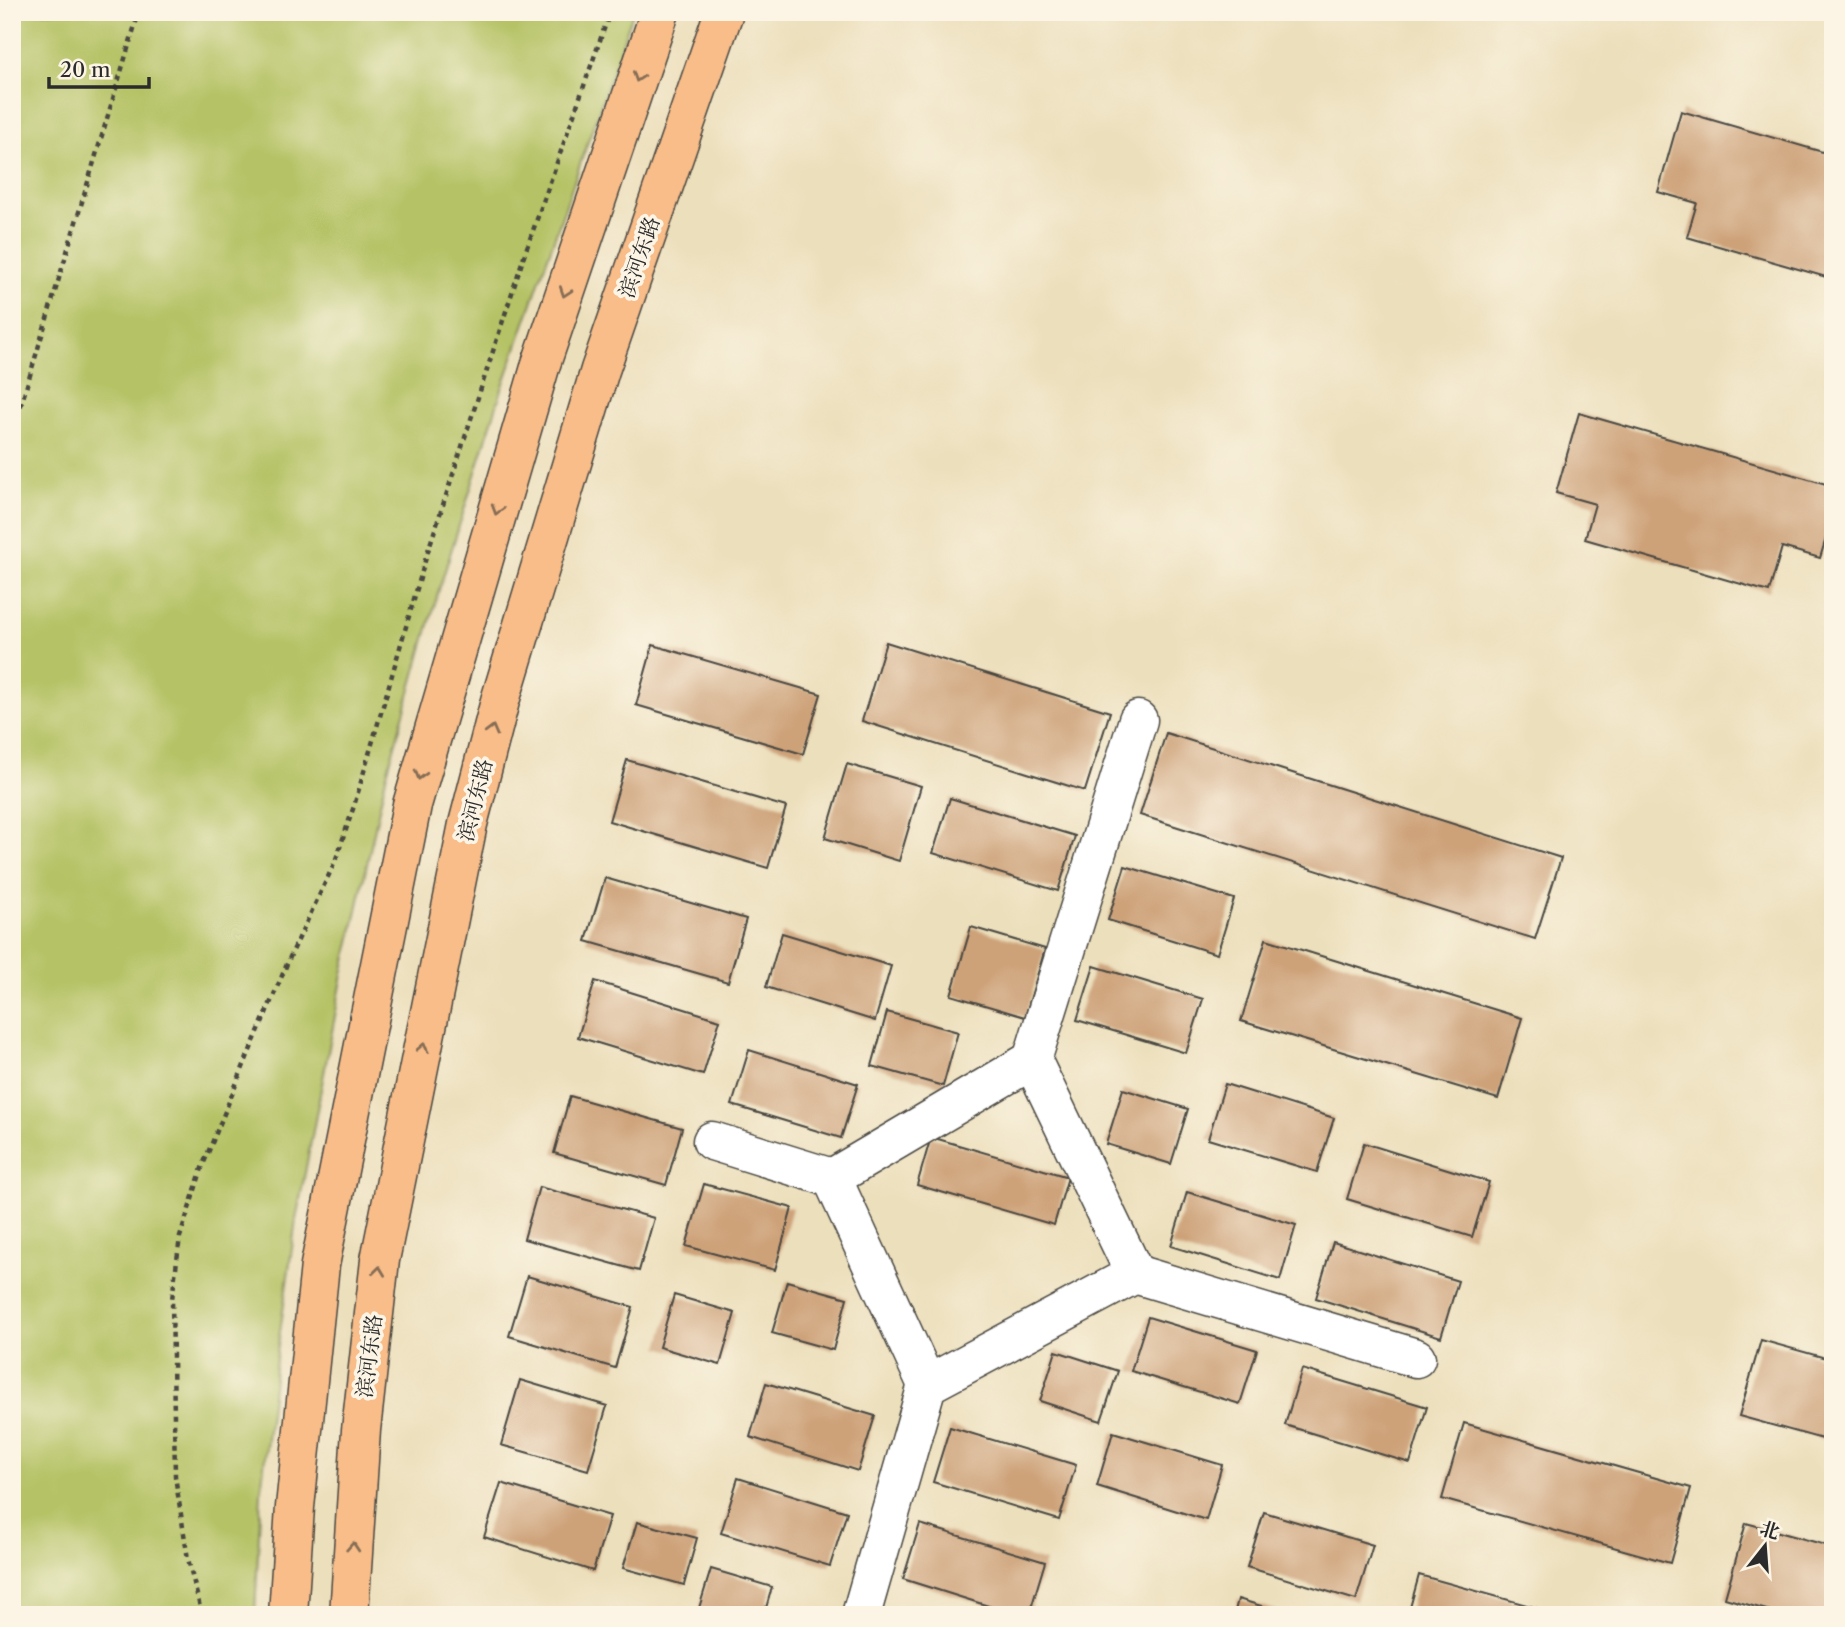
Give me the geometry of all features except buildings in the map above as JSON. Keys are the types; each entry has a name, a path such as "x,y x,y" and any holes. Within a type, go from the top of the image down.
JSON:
{"main road":[{"path":"288,1615 295,1507 320,1265 412,805 541,364 660,12"},
{"name":"滨河东路","path":"349,1615 361,1430 380,1260 467,824 500,701 600,370 724,12"}],"street":[{"path":"831,1178 1032,1060 1138,720"},
{"path":"1032,1060 1135,1274"},
{"path":"712,1141 831,1178 928,1385 861,1615"},
{"path":"928,1385 1135,1274 1416,1358"}],"path":[{"path":"12,435 139,12"},
{"path":"202,1615 188,1559 175,1476 172,1298 180,1237 203,1165 290,957 343,840 427,554 524,256 610,12"}],"green space":[{"path":"12,12 633,12 502,389 438,593 386,777 343,974 296,1220 261,1492 255,1615 12,1615"}]}
